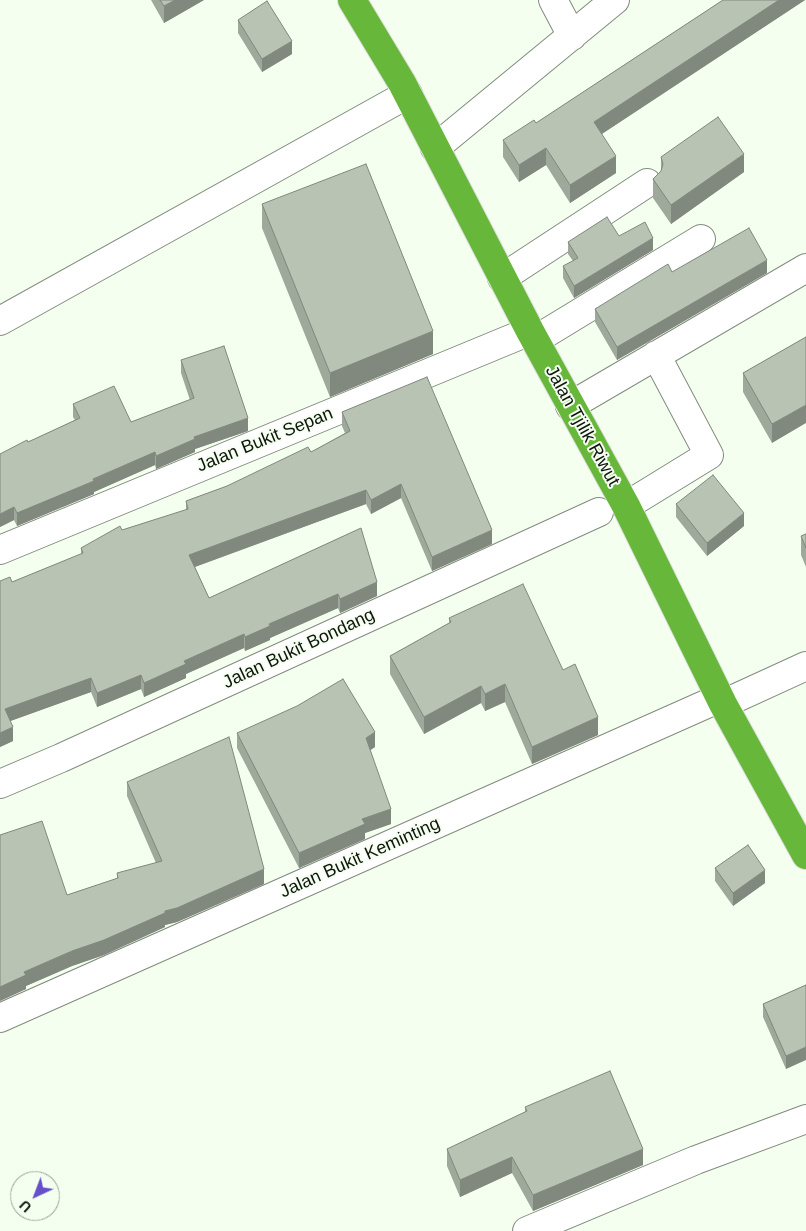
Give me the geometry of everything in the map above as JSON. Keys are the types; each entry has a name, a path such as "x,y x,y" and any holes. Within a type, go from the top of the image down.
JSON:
{"highway":[{"name":"Jalan Tjilik Riwut","path":"352,0 408,94 532,336 626,506 722,701 805,849"}],"street":[{"path":"553,0 572,36"},
{"path":"435,148 615,0"},
{"path":"0,320 408,94"},
{"path":"502,278 647,183"},
{"name":"Jalan Bukit Sepan","path":"0,550 532,336 701,238"},
{"path":"570,406 806,268"},
{"path":"626,506 710,455 656,355"},
{"name":"Jalan Bukit Bondang","path":"0,784 61,758 598,512"},
{"name":"Jalan Bukit Keminting","path":"0,1018 722,701 806,666"},
{"path":"527,1231 696,1160 806,1119"}],"building":[{"path":"160,0 175,0 164,6"},
{"path":"723,0 779,0 594,122 616,156 570,185 546,148 519,165 503,140 534,120 536,123"},
{"path":"267,1 292,41 262,59 238,20"},
{"path":"718,117 744,154 671,205 653,179 661,171 663,164 661,157"},
{"path":"366,164 433,331 330,373 262,204"},
{"path":"607,217 619,236 645,222 653,238 574,286 563,266 578,258 568,242"},
{"path":"749,228 767,260 617,347 595,309 668,264 672,272"},
{"path":"806,337 806,405 772,424 743,373"},
{"path":"224,346 248,418 194,437 195,439 156,456 155,452 93,479 94,481 17,513 14,507 0,514 0,454 27,440 28,442 80,418 73,404 114,386 131,422 194,398 181,360"},
{"path":"427,377 492,530 432,557 401,484 371,500 366,490 189,555 209,598 361,528 377,582 340,599 338,594 269,624 270,626 245,637 244,634 184,661 186,664 144,683 141,675 97,693 91,678 5,709 13,727 0,733 0,581 10,577 12,582 83,553 81,548 120,526 122,530 188,509 186,501 227,486 308,447 311,452 350,431 342,412"},
{"path":"713,475 744,513 707,543 676,504"},
{"path":"806,534 806,548 801,536"},
{"path":"523,584 563,670 575,664 598,717 532,747 505,684 485,694 481,686 424,717 390,656 451,622 449,618"},
{"path":"343,679 375,732 366,738 391,809 362,819 365,824 299,853 237,733 297,706"},
{"path":"229,737 264,869 177,908 165,911 165,913 104,940 72,951 24,972 26,975 0,987 0,835 42,821 67,895 118,878 117,873 162,861 127,782"},
{"path":"748,845 765,870 733,893 715,868"},
{"path":"806,985 806,1047 786,1056 763,1004"},
{"path":"610,1071 643,1149 533,1195 512,1157 460,1180 447,1149 527,1111 525,1107"}]}
